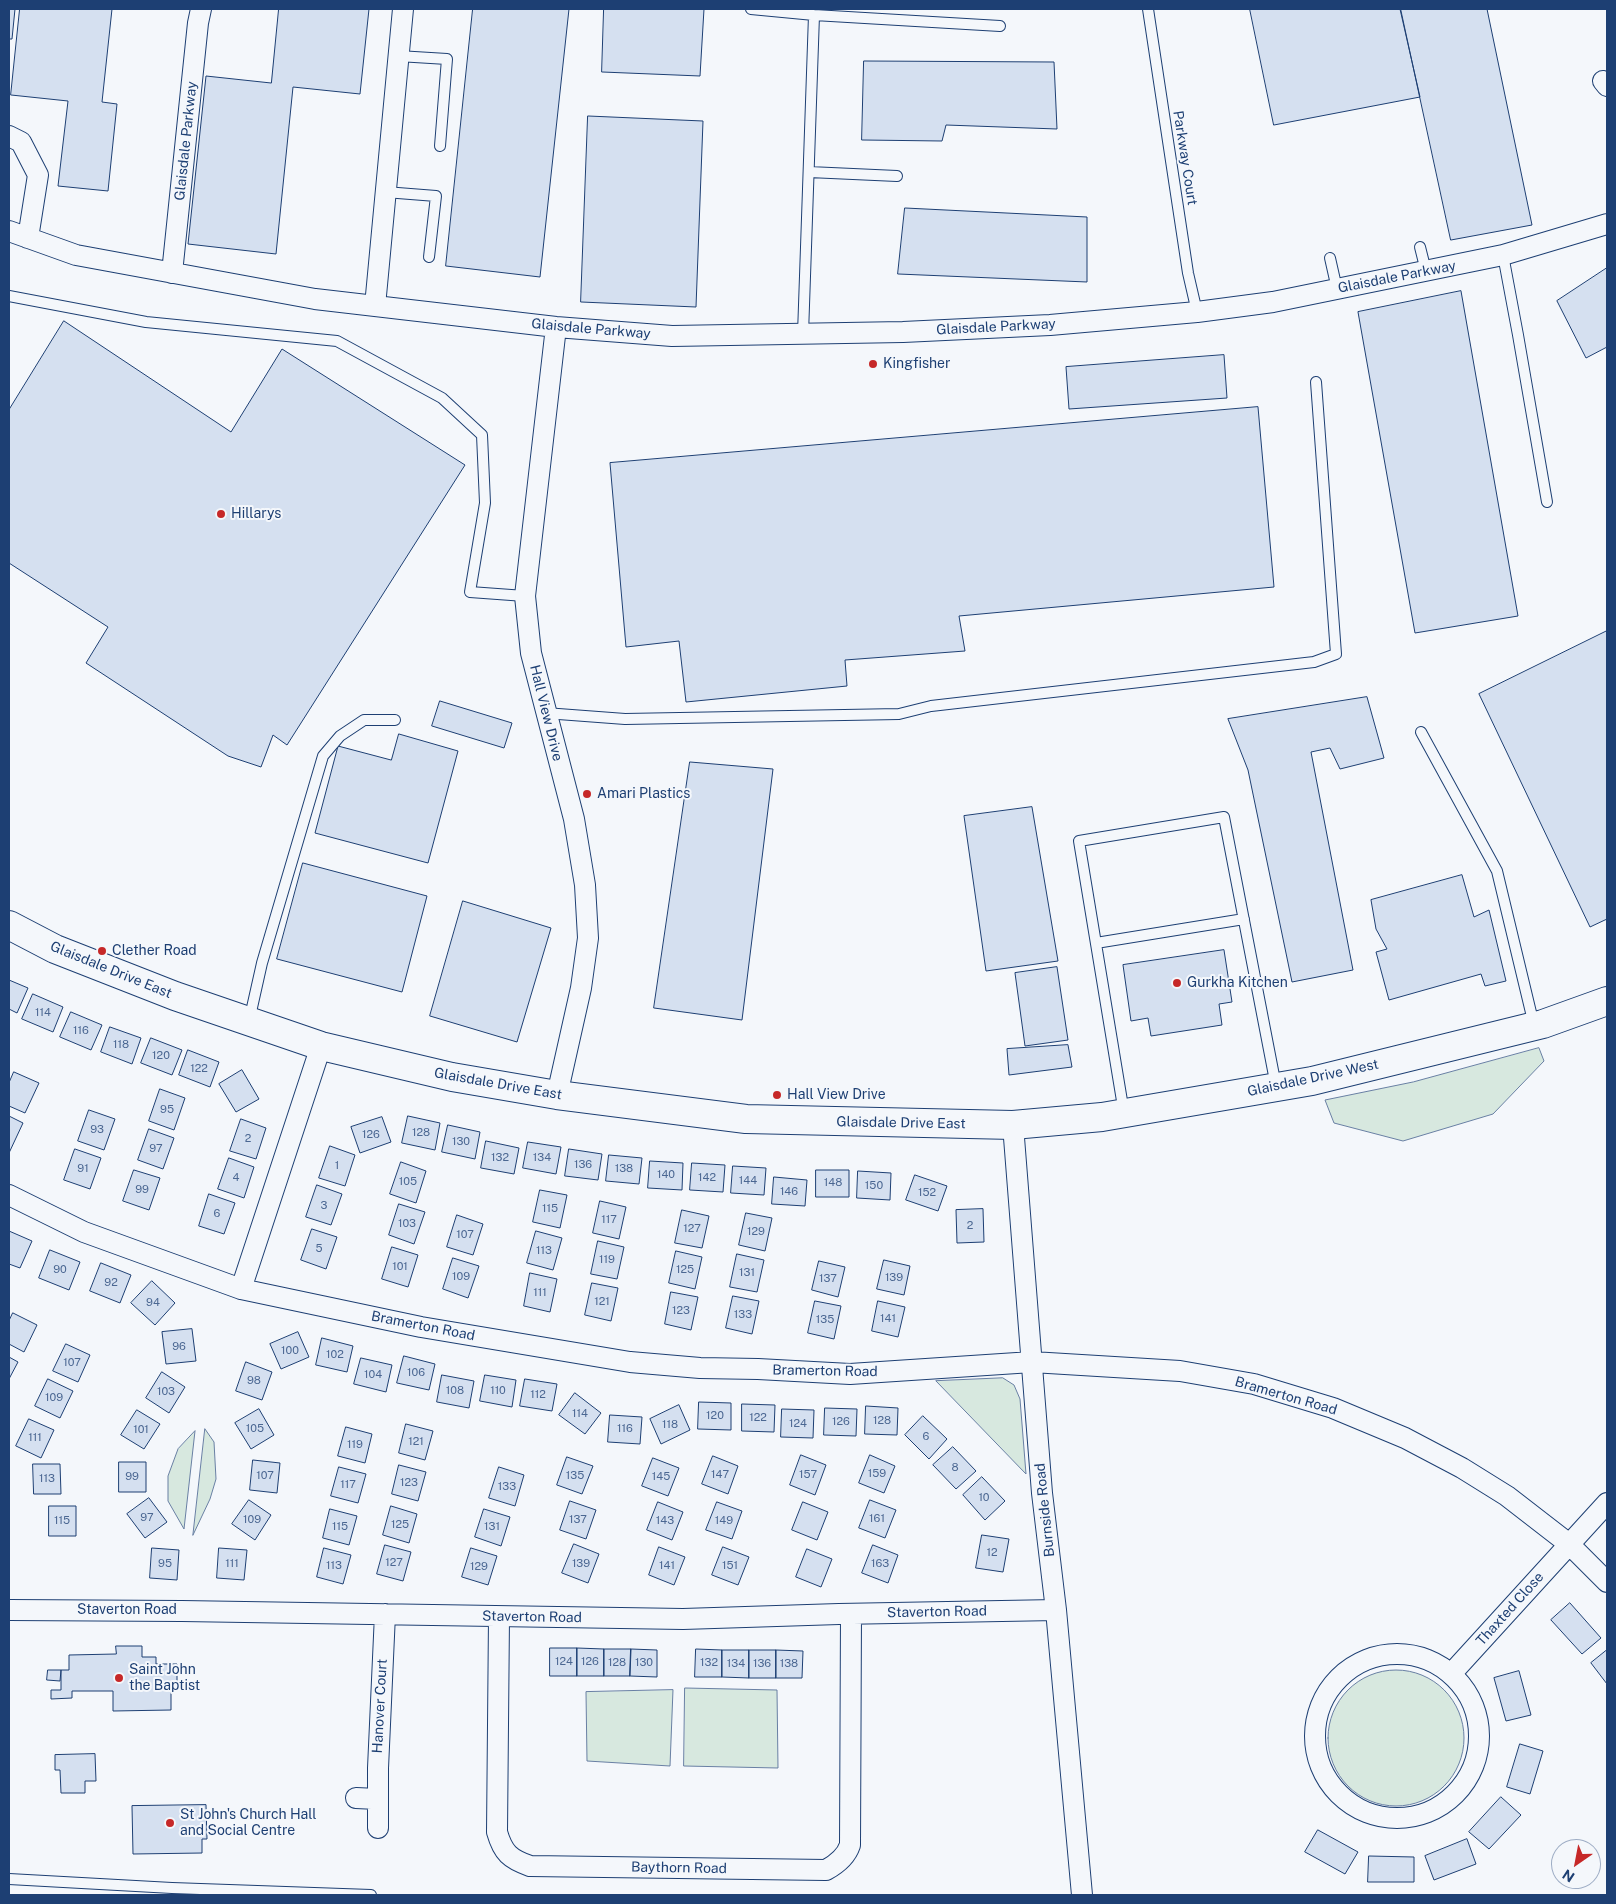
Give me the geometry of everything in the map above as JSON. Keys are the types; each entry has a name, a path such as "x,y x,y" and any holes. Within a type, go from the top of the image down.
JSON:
{"street":[{"name":"Glaisdale Parkway","path":"172,273 201,9"},
{"path":"375,306 403,9"},
{"path":"9,136 21,142 38,175 28,238"},
{"name":"Glaisdale Parkway","path":"9,231 76,255 315,299 556,327 672,336 903,332 1050,325 1197,312 1273,302 1502,256 1607,224"},
{"name":"Hall View Drive","path":"556,327 525,596 531,653 574,819 585,885 588,938 581,988 557,1095"},
{"name":"Glaisdale Drive East","path":"9,925 54,949 175,996 249,1022 321,1046 452,1077 557,1095 746,1120 1013,1125"},
{"name":"Glaisdale Drive West","path":"1013,1125 1102,1117 1312,1081 1534,1026 1607,1001"},
{"path":"241,1289 321,1046"},
{"name":"Burnside Road","path":"1013,1125 1042,1493 1056,1610 1082,1895"},
{"name":"Bramerton Road","path":"9,1195 84,1232 241,1289 421,1327 630,1362 700,1368 850,1374 1032,1362 1180,1370 1254,1384 1333,1408 1405,1438 1462,1468 1507,1496 1569,1544 1607,1582"},
{"name":"Thaxted Close","path":"1451,1674 1607,1503"},
{"name":"Staverton Road","path":"9,1610 683,1619 1056,1610"},
{"name":"Hanover Court","path":"378,1828 385,1614"},
{"name":"Baythorn Road","path":"499,1617 497,1832 501,1846 516,1861 530,1866 826,1870 835,1865 847,1853 850,1845 851,1614"},
{"path":"1398,1654 1426,1659 1451,1674 1469,1696 1479,1723 1478,1752 1475,1761 1468,1778 1449,1800 1424,1814 1390,1818 1362,1811 1339,1794 1322,1770 1315,1743 1320,1708 1326,1694 1345,1672 1370,1658 1398,1654"},
{"path":"356,1798 378,1798"}],"lane":[{"path":"750,9 814,15 1000,26"},
{"name":"Parkway Court","path":"1148,9 1188,273 1197,312"},
{"path":"803,334 814,15"},
{"path":"398,56 447,58 440,146"},
{"path":"809,172 897,176"},
{"path":"386,192 436,196 429,256"},
{"path":"1420,247 1426,271"},
{"path":"1502,256 1518,335 1547,502"},
{"path":"1330,258 1337,289"},
{"path":"9,296 146,322 337,341 442,398 482,435 485,504 470,592 525,596"},
{"path":"545,713 625,719 899,714 931,706 1314,662 1336,654 1316,382"},
{"path":"249,1022 262,963 323,756 340,736 364,720 396,720"},
{"path":"1421,732 1497,871 1534,1026"},
{"path":"1124,1113 1079,841 1112,835 1224,817 1277,1087"},
{"path":"1096,944 1244,919"},
{"path":"9,1879 172,1888 370,1895"}],"shaded area":[{"path":"1539,1048 1544,1061 1493,1114 1403,1141 1334,1123 1325,1100 1413,1082"},
{"path":"1003,1378 1014,1385 1020,1399 1026,1474 936,1381"},
{"path":"205,1429 214,1442 216,1479 210,1499 193,1535"},
{"path":"195,1431 184,1529 168,1501 168,1476 178,1449"},
{"path":"1396,1670 1422,1675 1434,1681 1444,1690 1453,1700 1459,1712 1464,1738 1459,1764 1453,1776 1444,1786 1434,1795 1422,1801 1396,1806 1370,1801 1358,1795 1348,1786 1339,1776 1333,1764 1328,1738 1333,1712 1339,1700 1348,1690 1358,1681 1370,1675"},
{"path":"685,1688 777,1690 778,1768 684,1766"},
{"path":"673,1690 670,1766 587,1761 586,1692"}],"building":[{"path":"9,9 15,9 12,39 9,39"},
{"path":"20,9 112,9 102,102 117,104 108,191 58,186 68,101 11,95"},
{"path":"279,9 369,9 360,94 293,87 276,254 188,244 206,76 271,83"},
{"path":"473,9 569,9 540,277 446,266"},
{"path":"604,9 704,9 700,76 602,72"},
{"path":"1250,9 1400,9 1420,97 1274,125"},
{"path":"1401,9 1487,9 1532,225 1451,240"},
{"path":"864,61 1054,62 1057,129 946,125 942,141 862,140"},
{"path":"588,116 703,121 696,307 581,302"},
{"path":"905,208 1087,217 1087,282 898,274"},
{"path":"1607,268 1607,347 1586,358 1557,301"},
{"path":"1461,291 1518,616 1415,633 1358,312"},
{"name":"Hillarys","path":"64,321 231,432 282,349 465,465 287,745 273,735 261,767 228,756 86,663 108,627 9,563 9,410"},
{"path":"1224,355 1227,398 1069,409 1066,367"},
{"path":"1258,407 1274,587 959,616 965,651 845,660 847,686 686,702 679,641 626,647 610,463"},
{"path":"1607,631 1607,919 1590,927 1479,694"},
{"path":"1367,697 1384,758 1340,769 1330,748 1311,752 1353,970 1292,982 1248,770 1228,719"},
{"path":"440,701 512,723 504,748 432,726"},
{"path":"399,734 458,751 428,863 315,833 338,746 391,760"},
{"path":"690,762 773,769 742,1020 654,1008"},
{"path":"1032,807 1058,961 986,971 964,816"},
{"path":"303,863 427,896 402,992 277,959"},
{"path":"1462,875 1474,917 1489,910 1506,981 1485,986 1481,974 1389,1000 1376,952 1387,949 1376,929 1371,900"},
{"path":"463,901 551,928 517,1042 430,1016"},
{"name":"Gurkha Kitchen","path":"1224,950 1232,1002 1219,1004 1222,1025 1151,1036 1148,1018 1131,1021 1123,965"},
{"path":"1057,967 1068,1040 1025,1046 1015,973"},
{"path":"9,980 28,988 17,1013 9,1009"},
{"path":"33,994 63,1007 53,1032 22,1019"},
{"path":"71,1012 102,1025 91,1050 60,1037"},
{"path":"110,1027 141,1038 132,1064 101,1052"},
{"path":"151,1038 182,1050 172,1075 141,1063"},
{"path":"1068,1045 1072,1067 1009,1075 1007,1049"},
{"path":"188,1050 219,1062 210,1087 179,1075"},
{"path":"242,1070 259,1099 236,1112 219,1084"},
{"path":"14,1072 39,1083 25,1113 9,1106 9,1083"},
{"path":"160,1089 185,1098 174,1130 149,1121"},
{"path":"89,1110 115,1119 104,1150 78,1141"},
{"path":"9,1116 23,1123 9,1153"},
{"path":"408,1116 440,1123 435,1150 402,1143"},
{"path":"382,1117 391,1142 360,1153 351,1127"},
{"path":"241,1119 266,1128 256,1159 230,1151"},
{"path":"448,1125 480,1132 475,1159 442,1152"},
{"path":"149,1129 174,1138 163,1169 138,1160"},
{"path":"486,1141 519,1148 514,1174 481,1168"},
{"path":"528,1142 561,1147 556,1174 523,1168"},
{"path":"330,1146 355,1155 345,1186 319,1178"},
{"path":"75,1149 101,1158 90,1189 64,1180"},
{"path":"569,1149 602,1154 598,1180 565,1176"},
{"path":"609,1155 642,1158 639,1184 606,1181"},
{"path":"229,1158 254,1167 244,1198 218,1189"},
{"path":"650,1161 683,1163 682,1190 648,1188"},
{"path":"401,1162 426,1171 416,1203 390,1194"},
{"path":"692,1163 725,1165 723,1192 690,1190"},
{"path":"733,1166 766,1168 764,1195 731,1193"},
{"path":"134,1170 160,1178 149,1210 123,1201"},
{"path":"816,1170 849,1170 849,1197 816,1197"},
{"path":"858,1171 891,1173 890,1200 857,1198"},
{"path":"915,1175 947,1186 938,1211 906,1200"},
{"path":"774,1177 807,1180 805,1206 772,1204"},
{"path":"317,1185 342,1194 331,1225 306,1217"},
{"path":"540,1190 567,1195 560,1228 533,1222"},
{"path":"209,1194 235,1203 224,1234 199,1226"},
{"path":"600,1201 626,1207 619,1239 593,1233"},
{"path":"399,1204 425,1212 414,1244 389,1235"},
{"path":"983,1209 984,1242 957,1243 956,1210"},
{"path":"682,1210 709,1216 702,1248 675,1243"},
{"path":"746,1213 772,1218 765,1251 739,1245"},
{"path":"457,1215 483,1224 473,1255 447,1247"},
{"path":"312,1229 337,1237 326,1269 301,1260"},
{"path":"9,1231 32,1241 20,1268 9,1264"},
{"path":"536,1231 562,1238 553,1270 527,1263"},
{"path":"598,1241 624,1247 617,1279 591,1274"},
{"path":"392,1247 418,1255 408,1287 382,1279"},
{"path":"50,1250 80,1262 69,1290 39,1278"},
{"path":"676,1251 702,1257 695,1289 669,1283"},
{"path":"737,1254 764,1260 757,1292 730,1287"},
{"path":"453,1258 479,1266 468,1298 443,1289"},
{"path":"884,1260 910,1266 904,1295 877,1289"},
{"path":"819,1261 845,1267 838,1297 812,1290"},
{"path":"101,1263 131,1275 120,1303 90,1291"},
{"path":"530,1273 557,1279 550,1312 524,1306"},
{"path":"152,1281 175,1303 155,1325 131,1303"},
{"path":"592,1283 618,1288 611,1321 585,1315"},
{"path":"671,1292 698,1297 691,1330 665,1324"},
{"path":"733,1296 759,1301 752,1334 726,1328"},
{"path":"815,1301 841,1306 834,1339 808,1333"},
{"path":"878,1301 905,1307 898,1337 872,1331"},
{"path":"13,1313 37,1325 24,1352 9,1344 9,1321"},
{"path":"192,1329 196,1361 166,1364 162,1332"},
{"path":"298,1332 309,1357 281,1369 270,1344"},
{"path":"322,1338 353,1346 347,1372 316,1365"},
{"path":"66,1344 90,1355 78,1382 53,1371"},
{"path":"404,1356 435,1364 429,1390 397,1383"},
{"path":"9,1357 18,1362 9,1379"},
{"path":"361,1358 392,1365 386,1392 354,1384"},
{"path":"246,1362 272,1372 262,1400 236,1391"},
{"path":"162,1372 185,1387 169,1413 146,1398"},
{"path":"442,1375 474,1381 469,1408 437,1402"},
{"path":"485,1375 516,1380 512,1407 480,1401"},
{"path":"48,1379 73,1391 60,1418 35,1406"},
{"path":"525,1379 557,1384 552,1411 520,1406"},
{"path":"575,1393 601,1413 585,1434 559,1415"},
{"path":"699,1402 731,1403 731,1430 698,1429"},
{"path":"742,1404 775,1405 774,1432 742,1431"},
{"path":"679,1405 690,1430 661,1444 650,1419"},
{"path":"866,1406 898,1408 897,1435 865,1434"},
{"path":"825,1408 857,1409 856,1436 824,1435"},
{"path":"259,1409 274,1435 251,1449 235,1423"},
{"path":"782,1409 814,1410 813,1438 781,1437"},
{"path":"137,1410 160,1424 144,1449 121,1435"},
{"path":"610,1415 642,1417 640,1444 608,1442"},
{"path":"923,1416 947,1439 929,1459 905,1435"},
{"path":"29,1419 54,1430 41,1458 16,1446"},
{"path":"406,1424 433,1431 425,1460 399,1453"},
{"path":"346,1427 372,1434 365,1463 338,1456"},
{"path":"953,1447 976,1471 956,1489 933,1465"},
{"path":"801,1455 826,1465 815,1495 790,1485"},
{"path":"870,1455 895,1466 884,1493 859,1483"},
{"path":"713,1456 738,1466 728,1494 702,1484"},
{"path":"567,1457 593,1466 582,1494 557,1485"},
{"path":"653,1458 679,1468 668,1496 642,1486"},
{"path":"253,1460 280,1463 277,1493 250,1490"},
{"path":"119,1462 146,1462 146,1492 119,1492"},
{"path":"33,1464 60,1464 61,1494 34,1494"},
{"path":"399,1465 426,1472 418,1501 392,1494"},
{"path":"339,1467 366,1474 358,1503 331,1496"},
{"path":"499,1467 524,1475 515,1506 489,1498"},
{"path":"982,1477 1005,1501 985,1520 963,1495"},
{"path":"149,1498 167,1522 145,1538 127,1514"},
{"path":"249,1500 271,1515 255,1540 232,1524"},
{"path":"870,1500 896,1510 885,1538 859,1528"},
{"path":"570,1501 596,1510 586,1539 560,1530"},
{"path":"658,1502 683,1512 672,1540 647,1530"},
{"path":"717,1502 742,1511 732,1539 706,1530"},
{"path":"803,1502 828,1512 817,1540 792,1530"},
{"path":"49,1506 76,1506 76,1536 49,1536"},
{"path":"391,1506 417,1514 409,1543 383,1535"},
{"path":"330,1509 357,1516 349,1545 323,1538"},
{"path":"484,1509 510,1517 501,1546 475,1537"},
{"path":"982,1535 1009,1539 1003,1572 976,1568"},
{"path":"574,1544 599,1554 588,1583 562,1573"},
{"path":"385,1545 411,1552 403,1581 377,1574"},
{"path":"873,1545 898,1555 888,1583 862,1573"},
{"path":"659,1547 685,1557 674,1585 649,1575"},
{"path":"723,1547 749,1557 738,1585 712,1575"},
{"path":"152,1548 179,1550 177,1580 150,1578"},
{"path":"219,1548 247,1550 244,1580 217,1578"},
{"path":"324,1548 351,1555 343,1584 317,1577"},
{"path":"471,1548 497,1556 488,1585 462,1577"},
{"path":"807,1549 832,1559 821,1587 796,1577"},
{"path":"1570,1603 1601,1638 1582,1654 1551,1620"},
{"name":"Saint John the Baptist","path":"116,1646 142,1646 142,1657 156,1657 156,1664 177,1664 177,1691 171,1691 171,1710 113,1711 113,1691 72,1691 72,1698 51,1699 51,1690 61,1690 61,1670 69,1670 69,1655 116,1654"},
{"path":"550,1648 577,1648 577,1676 550,1676"},
{"path":"577,1648 604,1649 604,1676 577,1676"},
{"path":"604,1649 631,1649 630,1676 604,1676"},
{"path":"631,1649 657,1650 657,1677 630,1676"},
{"path":"696,1649 722,1650 722,1677 695,1677"},
{"path":"722,1650 749,1650 749,1678 722,1677"},
{"path":"749,1650 776,1650 776,1678 749,1678"},
{"path":"776,1650 803,1651 802,1678 776,1678"},
{"path":"1607,1650 1607,1684 1591,1663"},
{"path":"48,1670 61,1670 60,1681 47,1680"},
{"path":"1519,1671 1531,1715 1506,1721 1494,1678"},
{"path":"1520,1744 1543,1751 1530,1794 1507,1787"},
{"path":"95,1754 96,1781 85,1781 85,1793 61,1793 60,1770 55,1770 55,1755"},
{"path":"1501,1797 1521,1815 1489,1849 1469,1832"},
{"name":"St John's Church Hall and Social Centre","path":"206,1805 207,1839 202,1839 202,1853 133,1854 132,1806"},
{"path":"1318,1830 1358,1852 1345,1874 1305,1852"},
{"path":"1467,1839 1476,1864 1434,1880 1425,1856"},
{"path":"1369,1856 1414,1857 1414,1882 1368,1882"}],"place":[{"name":"Kingfisher","path":"873,364"},
{"name":"Hillarys","path":"221,514"},
{"name":"Amari Plastics","path":"587,794"},
{"name":"Clether Road","path":"102,951"},
{"name":"Gurkha Kitchen","path":"1177,983"},
{"name":"Hall View Drive","path":"777,1095"},
{"name":"Saint John the Baptist","path":"119,1678"},
{"name":"St John's Church Hall and Social Centre","path":"170,1823"}]}
